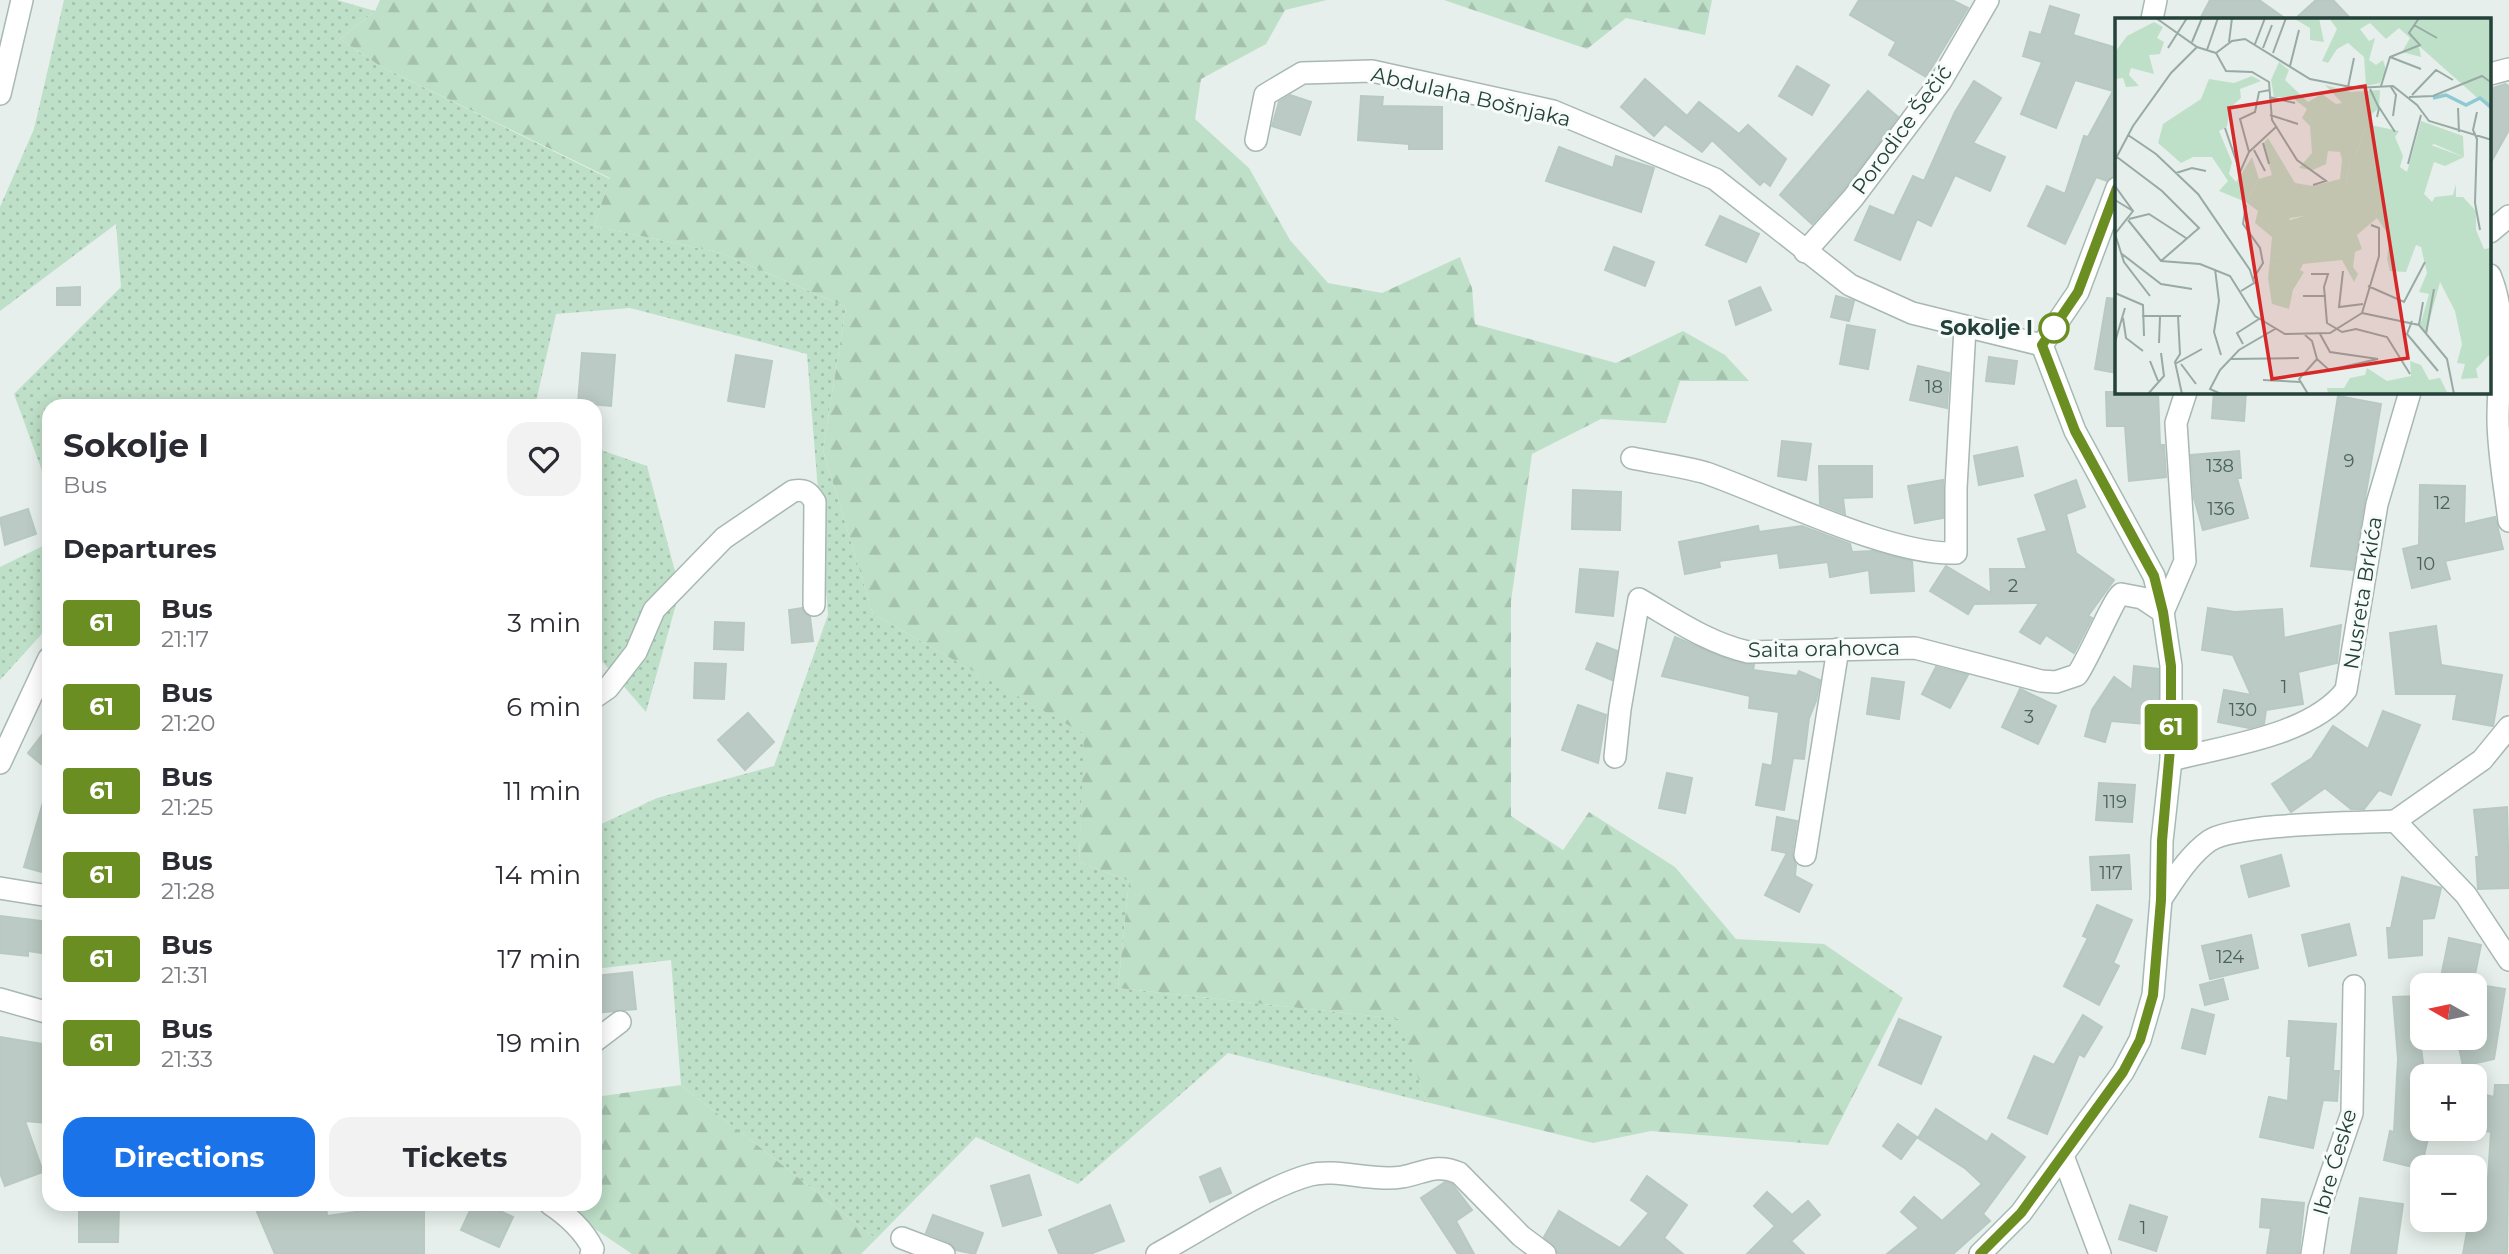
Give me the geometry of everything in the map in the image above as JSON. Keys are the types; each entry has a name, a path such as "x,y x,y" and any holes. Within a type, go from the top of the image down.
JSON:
{"street":[{"path":"0,94 22,0"},
{"name":"Porodice Šečić","path":"1805,252 1853,198 1941,81 1987,0"},
{"path":"2152,18 2156,0"},
{"path":"2492,74 2509,69"},
{"name":"Abdulaha Bošnjaka","path":"1256,140 1265,96 1302,73 1372,71 1553,111 1715,178 1850,285 1912,313 2042,345"},
{"path":"1980,1254 2021,1213 2123,1072 2140,1040 2153,995 2161,900 2162,841 2171,760 2171,666 2163,612 2154,576 2075,431 2042,345 2078,292 2115,193"},
{"path":"2492,230 2509,216"},
{"path":"2492,279 2498,291 2507,328 2508,347 2498,418 2509,521"},
{"path":"1632,458 1703,472 1869,535 1935,554 1956,553 1956,488 1965,328"},
{"path":"2163,612 2185,561 2176,423 2185,394"},
{"name":"Nusreta Brkića","path":"2171,760 2286,730 2337,702 2346,690 2377,504 2409,394"},
{"path":"602,692 636,652 654,610 724,538 793,491 802,489 810,493 815,502 814,605"},
{"name":"Saita orahovca","path":"1615,757 1619,709 1639,599 1729,648 1767,653 1915,648 2056,682 2077,675 2086,662 2115,597 2121,594 2142,598 2163,612"},
{"path":"1805,855 1838,649"},
{"path":"0,763 42,673"},
{"path":"2161,900 2198,852 2220,836 2247,830 2395,821 2482,760 2509,727"},
{"path":"2395,821 2466,895 2509,960"},
{"path":"0,888 42,895"},
{"name":"Ibre Ćeske","path":"2312,1254 2319,1209 2352,1113 2354,986"},
{"path":"0,999 42,1011"},
{"path":"602,1036 620,1022"},
{"path":"2063,1156 2099,1254"},
{"path":"1157,1254 1259,1198 1312,1174 1382,1178 1439,1167 1459,1173 1521,1236 1545,1254"},
{"path":"560,1211 586,1237 593,1249 591,1254"},
{"path":"902,1238 944,1254"}],"green space":[{"path":"64,0 337,0 375,11 340,39 380,66 610,179 594,226 721,253 846,307 823,450 873,614 1085,734 1079,862 1129,881 1118,988 1400,1019 1426,1102 1228,1053 1078,1184 976,1137 876,1239 681,1085 671,960 602,968 602,824 657,798 774,766 828,615 807,354 630,308 556,314 537,399 42,399 42,471 14,394 121,287 116,224 0,311 0,207 34,129"},
{"path":"380,0 1327,0 1285,10 1266,44 1201,79 1195,119 1249,168 1290,240 1328,283 1382,293 1460,257 1472,288 1475,324 1616,363 1683,331 1725,355 1749,381 1680,381 1666,423 1601,419 1532,454 1511,601 1511,816 1563,850 1589,812 1675,867 1736,939 1824,944 1903,998 1828,1145 1651,1131 1593,1143 1426,1102 1399,1019 1118,988 1129,881 1079,862 1084,734 873,614 823,450 846,307 721,253 594,226 610,178 380,66 340,39 375,11"},
{"path":"1444,0 1712,0 1705,35 1626,18 1587,49"},
{"path":"602,450 647,466 680,590 646,712 602,661"},
{"path":"42,546 42,634 0,680 0,567"},
{"path":"681,1085 876,1239 861,1254 632,1254 568,1211 602,1211 602,1096"}],"building":[{"path":"1859,0 1952,0 1968,8 1926,77 1889,55 1896,42 1850,15"},
{"path":"2210,0 2259,0 2285,18 2201,18"},
{"path":"2316,0 2333,0 2350,18 2296,18"},
{"path":"2050,6 2079,15 2073,35 2115,47 2115,176 2107,181 2096,177 2065,244 2028,226 2047,186 2065,194 2084,136 2088,137 2113,91 2075,80 2056,128 2021,114 2042,62 2023,56 2030,32 2041,35"},
{"path":"1797,66 1829,85 1812,115 1779,96"},
{"path":"1645,79 1687,116 1699,102 1739,134 1748,125 1786,159 1770,186 1764,181 1760,185 1712,140 1702,152 1665,124 1654,136 1621,107"},
{"path":"1974,81 2001,98 1973,143 2005,157 1990,191 1955,175 1931,226 1917,219 1900,260 1855,240 1870,206 1894,216 1913,176 1924,181 1955,112"},
{"path":"2505,84 2509,86 2509,130 2492,160 2492,88"},
{"path":"1868,91 1898,117 1843,190 1812,224 1780,195"},
{"path":"1290,95 1311,102 1300,135 1272,126 1279,102"},
{"path":"1361,96 1383,97 1382,106 1442,107 1442,149 1409,149 1409,144 1358,140"},
{"path":"1559,147 1613,168 1616,156 1654,168 1641,212 1546,181"},
{"path":"1720,216 1759,234 1746,262 1706,245"},
{"path":"1614,247 1654,262 1645,286 1605,270"},
{"path":"80,287 80,305 57,305 57,288"},
{"path":"1760,287 1771,310 1736,325 1729,301"},
{"path":"1836,296 1854,301 1849,321 1831,317"},
{"path":"2107,298 2115,299 2115,373 2095,369"},
{"path":"1847,325 1875,330 1868,369 1840,364"},
{"path":"582,353 615,355 611,406 602,405 602,399 578,399"},
{"path":"736,355 772,361 764,407 728,401"},
{"path":"1989,357 2017,361 2014,384 1986,381"},
{"path":"1918,366 1949,373 1947,408 1910,400"},
{"path":"2106,392 2158,394 2160,445 2164,445 2166,477 2129,481 2125,426 2107,426"},
{"path":"2214,394 2246,394 2244,421 2212,418"},
{"path":"2338,396 2381,404 2353,570 2311,566"},
{"path":"1782,441 1811,444 1806,480 1778,476"},
{"path":"2017,447 2023,476 1979,485 1974,456"},
{"path":"2239,451 2241,478 2237,478 2248,518 2203,530 2194,498 2191,455"},
{"path":"1819,466 1872,466 1872,497 1843,498 1845,514 1820,504"},
{"path":"1943,480 1943,518 1915,523 1908,486"},
{"path":"2076,480 2085,507 2066,514 2076,553 2114,580 2088,616 2092,618 2074,653 2046,635 2040,644 2020,632 2039,603 1974,604 1968,614 1930,591 1946,566 1991,593 1990,569 2027,569 2018,539 2047,531 2035,495"},
{"path":"2420,485 2465,486 2464,524 2495,517 2503,549 2445,561 2450,579 2412,588 2403,549 2419,545"},
{"path":"1573,490 1621,492 1620,530 1572,529"},
{"path":"28,509 36,534 5,545 0,518"},
{"path":"1758,526 1759,532 1802,526 1850,544 1852,552 1873,551 1912,561 1914,591 1871,593 1869,570 1830,577 1828,562 1780,568 1778,553 1719,561 1720,567 1685,574 1679,542"},
{"path":"1580,569 1618,572 1613,616 1576,612"},
{"path":"802,608 810,617 813,641 792,643 789,610"},
{"path":"2208,608 2235,612 2282,609 2284,638 2341,625 2337,663 2298,672 2303,704 2266,710 2264,724 2249,728 2218,722 2224,690 2251,695 2233,655 2202,650"},
{"path":"715,622 744,623 743,650 714,649"},
{"path":"2436,626 2441,665 2502,675 2493,726 2453,719 2457,694 2396,694 2390,633"},
{"path":"1675,637 1729,660 1754,665 1753,670 1797,676 1799,671 1820,680 1809,718 1804,759 1793,758 1784,810 1756,805 1763,764 1772,766 1779,712 1749,708 1750,696 1662,676"},
{"path":"1597,643 1617,651 1612,680 1586,669"},
{"path":"695,663 726,664 724,699 694,698"},
{"path":"2134,666 2158,669 2158,725 2111,721 2105,742 2085,736 2092,710 2114,677 2132,690"},
{"path":"1936,667 1968,675 1950,708 1922,694"},
{"path":"1872,678 1904,682 1899,719 1867,714"},
{"path":"2020,689 2056,706 2038,744 2002,727"},
{"path":"1578,705 1606,715 1598,763 1562,750"},
{"path":"2383,711 2420,725 2391,795 2379,790 2364,809 2351,809 2325,788 2291,812 2272,784 2312,758 2333,726 2368,749"},
{"path":"748,713 774,742 745,770 718,740"},
{"path":"42,735 42,763 28,753"},
{"path":"1667,773 1692,778 1685,813 1659,808"},
{"path":"2099,783 2135,785 2132,822 2096,820"},
{"path":"42,806 42,872 24,867"},
{"path":"2507,807 2509,888 2478,889 2476,857 2479,857 2474,810"},
{"path":"1777,817 1797,821 1792,853 1796,865 1795,876 1812,885 1799,912 1765,895 1787,853 1772,850"},
{"path":"2129,855 2131,889 2092,890 2090,857"},
{"path":"2281,855 2289,886 2249,897 2241,866"},
{"path":"2402,877 2441,888 2434,918 2422,919 2422,955 2389,958 2387,928 2391,928"},
{"path":"2097,905 2132,920 2113,963 2119,966 2099,1005 2064,986 2088,938 2083,936"},
{"path":"0,916 42,921 42,953 28,951 28,956 0,953"},
{"path":"2349,924 2356,955 2309,966 2302,935"},
{"path":"2251,935 2258,968 2210,979 2202,946"},
{"path":"2449,938 2481,945 2475,973 2442,972"},
{"path":"632,972 636,1009 602,1012 602,975"},
{"path":"2223,979 2228,999 2205,1005 2200,985"},
{"path":"2487,986 2505,989 2494,1059 2463,1064 2460,1050 2487,1050"},
{"path":"2410,996 2410,1050 2421,1050 2423,1064 2410,1064 2410,1141 2427,1141 2424,1155 2410,1155 2410,1166 2384,1160 2390,1131 2394,1132 2398,1059 2393,997"},
{"path":"2192,1009 2214,1015 2205,1054 2182,1048"},
{"path":"2083,1015 2102,1027 2084,1057 2079,1054 2047,1134 2008,1118 2034,1056 2054,1065"},
{"path":"1899,1019 1941,1037 1921,1084 1879,1065"},
{"path":"2289,1021 2336,1024 2333,1071 2339,1071 2337,1101 2323,1100 2313,1148 2260,1137 2269,1097 2288,1101 2291,1056 2287,1056"},
{"path":"0,1037 42,1044 42,1123 25,1121 42,1172 5,1186 0,1173"},
{"path":"2495,1085 2509,1085 2507,1254 2463,1254 2467,1232 2487,1232 2491,1132 2487,1131 2487,1095 2494,1097"},
{"path":"1936,1109 1987,1142 1992,1134 2025,1157 1983,1214 1990,1221 1953,1254 1887,1254 1919,1228 1901,1212 1914,1197 1942,1221 1982,1184 1966,1169 1918,1138"},
{"path":"1898,1124 1917,1137 1901,1159 1883,1146"},
{"path":"1220,1168 1231,1193 1210,1202 1200,1177"},
{"path":"1029,1175 1041,1215 1003,1226 991,1186"},
{"path":"1647,1176 1687,1205 1664,1238 1683,1254 1559,1254 1544,1237 1559,1211 1620,1248 1649,1213 1631,1200"},
{"path":"1445,1182 1452,1184 1472,1210 1456,1221 1474,1254 1458,1254 1421,1198"},
{"path":"1767,1192 1792,1215 1808,1201 1820,1215 1791,1241 1804,1254 1747,1254 1775,1226 1754,1206"},
{"path":"2360,1198 2403,1204 2396,1254 2351,1254"},
{"path":"2262,1199 2304,1203 2299,1254 2267,1254 2271,1228 2260,1227"},
{"path":"1110,1205 1124,1241 1090,1254 1059,1254 1049,1230"},
{"path":"2130,1205 2167,1217 2156,1251 2119,1239"},
{"path":"79,1211 119,1211 118,1242 79,1242"},
{"path":"327,1211 327,1216 363,1211 424,1211 424,1254 275,1254 257,1212"},
{"path":"470,1211 500,1211 513,1217 499,1247 461,1230"},
{"path":"933,1215 983,1233 975,1254 956,1250 949,1242 926,1233"}],"bus line":[{"name":"61","path":"1980,1254 2021,1213 2123,1072 2140,1040 2153,995 2161,900 2162,841 2171,760 2171,666 2163,612 2154,576 2075,431 2042,345 2078,292 2115,193"}],"place":[{"name":"Sokolje I","path":"2054,328"}]}
